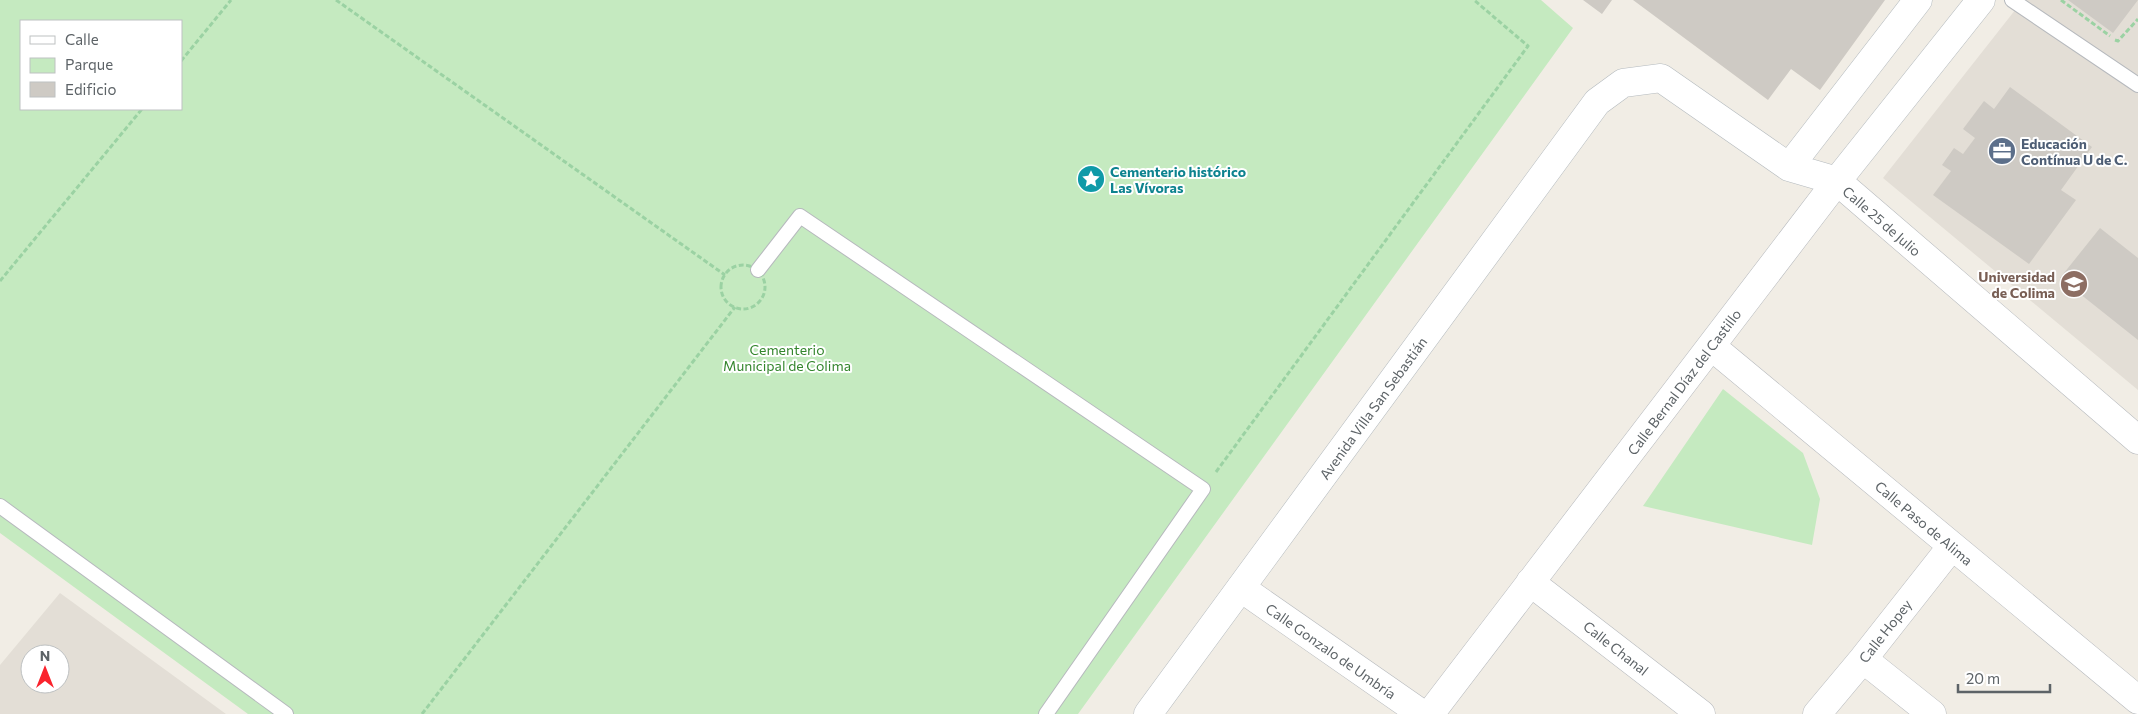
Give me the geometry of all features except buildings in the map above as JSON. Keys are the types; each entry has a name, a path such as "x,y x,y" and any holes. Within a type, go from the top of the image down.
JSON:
{"street":[{"path":"1789,167 1918,0"},
{"name":"Calle Bernal Díaz del Castillo","path":"1430,714 1837,181 1981,0"},
{"name":"Calle 25 de Julio","path":"1597,102 1623,83 1660,78 1789,167 1837,181 2138,440"},
{"name":"Avenida Villa San Sebastián","path":"1148,714 1597,102"},
{"name":"Calle Paso de Alima","path":"1711,346 2138,700"},
{"name":"Calle Hopey","path":"1817,714 1952,546"},
{"name":"Calle Chanal","path":"1530,582 1701,714"},
{"name":"Calle Gonzalo de Umbría","path":"1241,588 1422,714"},
{"path":"1863,659 1932,714"}],"lane":[{"path":"2012,0 2138,85"},
{"path":"758,270 800,216 1203,490 1046,714"},
{"path":"0,506 286,714"}],"path":[{"path":"182,60 231,0"},
{"path":"336,0 725,275"},
{"path":"1203,490 1528,46 1474,0"},
{"path":"2061,0 2118,41 2138,19"},
{"path":"0,281 141,110"},
{"path":"422,714 735,307"}],"shaded area":[{"name":"Universidad de Colima","path":"2023,0 2138,0 2138,390 1883,178"},
{"path":"60,593 226,714 0,714 0,665"}],"green space":[{"name":"Cementerio Municipal de Colima","path":"0,0 1541,0 1573,28 1078,714 248,714 0,533"},
{"path":"1723,389 1803,453 1820,499 1812,545 1643,506"}],"place":[{"name":"Educación Contínua U de C.","path":"2002,151"},
{"name":"Cementerio histórico Las Vívoras","path":"1091,179"},
{"name":"Universidad de Colima","path":"2074,284"}]}
